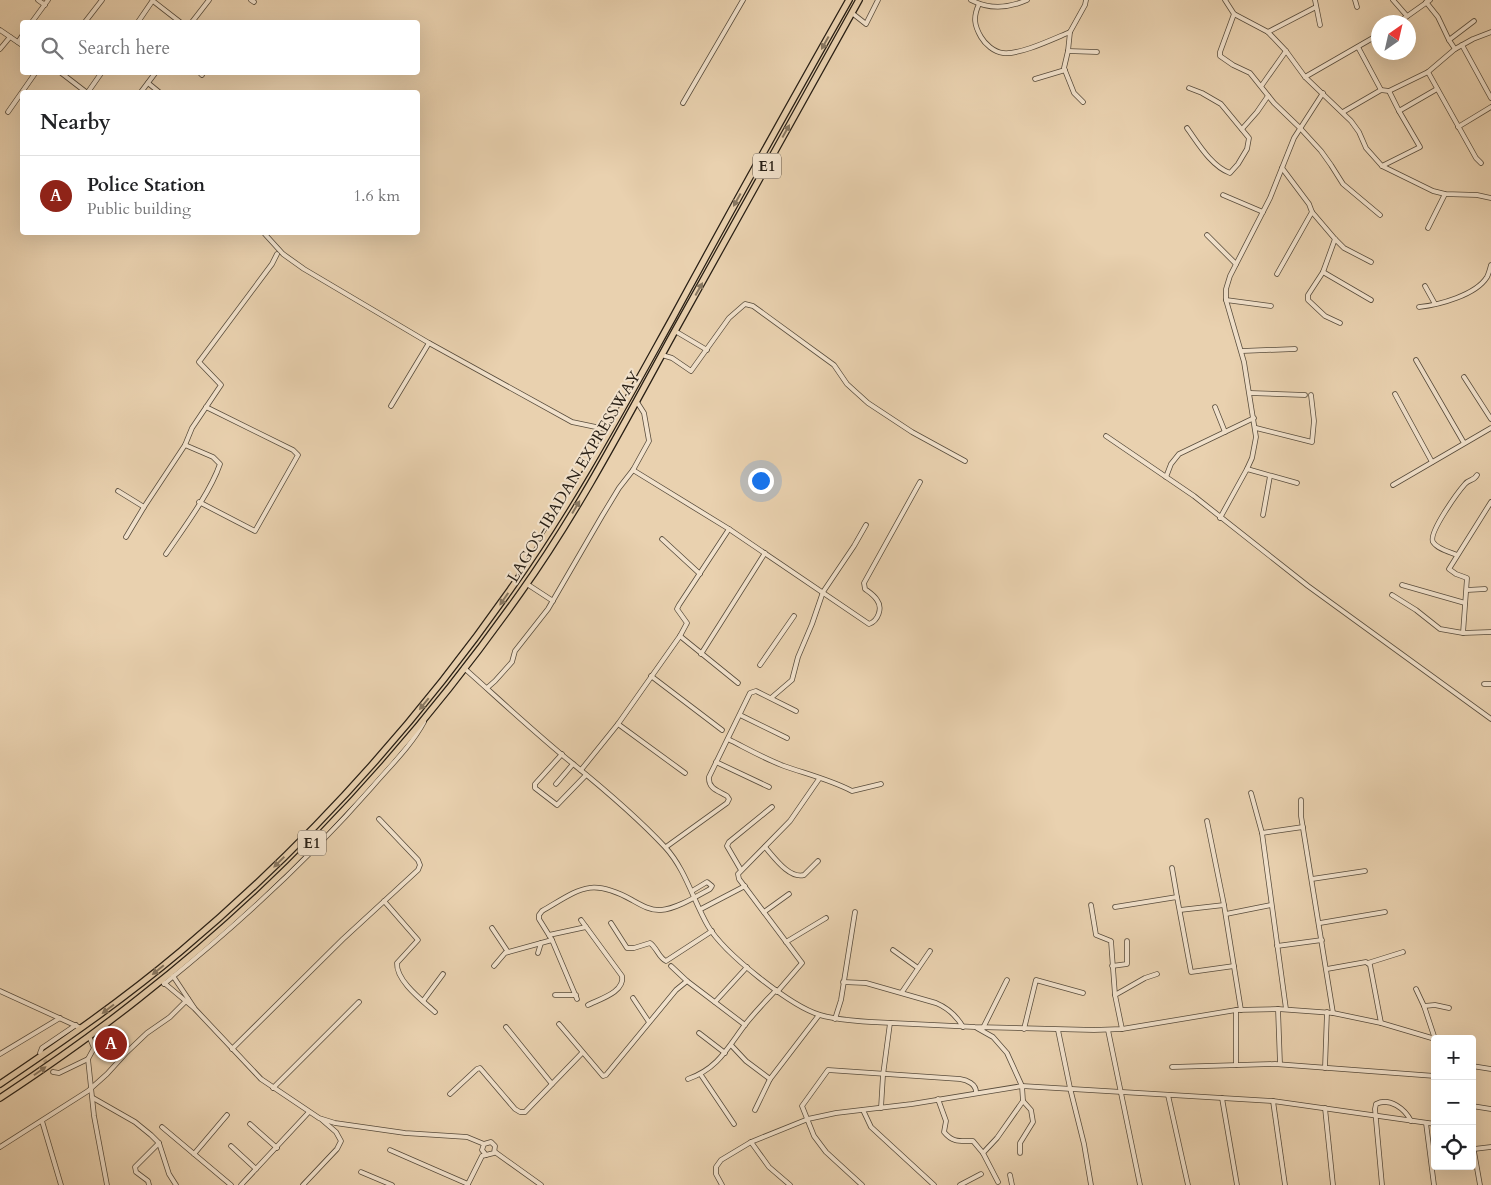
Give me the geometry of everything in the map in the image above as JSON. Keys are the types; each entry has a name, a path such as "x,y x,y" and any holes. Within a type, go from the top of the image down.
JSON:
{"highway":[{"name":"LAGOS-IBADAN EXPRESSWAY","path":"0,1084 134,989 224,914 290,852 340,801 408,724 455,666 541,544 599,450 849,0"},
{"name":"LAGOS-IBADAN EXPRESSWAY","path":"0,1098 172,975 252,901 341,813 415,730 465,668 527,584 607,454 859,0"}],"street":[{"path":"38,0 45,5"},
{"path":"34,20 48,0"},
{"path":"87,20 102,0"},
{"path":"194,20 209,0"},
{"path":"683,103 743,0"},
{"path":"852,13 866,24 878,0"},
{"path":"972,0 979,4 994,7 1008,7 1027,0"},
{"path":"1083,102 1074,93 1065,70 1070,32 1086,0"},
{"path":"1225,0 1234,14 1268,32 1286,51 1305,76 1343,112 1359,132 1366,148 1382,166 1432,191 1491,198"},
{"path":"1315,0 1320,25"},
{"path":"1355,0 1357,7"},
{"path":"1393,0 1406,15"},
{"path":"139,20 153,1 177,20"},
{"path":"1408,15 1428,1 1438,17 1448,40 1455,49"},
{"path":"979,4 974,16 979,33 983,41 1002,53 1044,44 1070,32"},
{"path":"1268,32 1316,7"},
{"path":"1234,14 1220,56 1233,65 1248,71 1262,85 1268,96 1300,128 1332,165 1343,184 1380,215"},
{"path":"1448,40 1474,21"},
{"path":"0,30 18,42 20,39"},
{"path":"1343,112 1381,90 1389,91 1428,72 1455,49 1491,32"},
{"path":"0,49 10,36"},
{"path":"1305,76 1371,39"},
{"path":"1462,45 1491,98"},
{"path":"1358,47 1381,90"},
{"path":"1068,51 1096,52"},
{"path":"1262,85 1286,51"},
{"path":"1035,79 1065,70"},
{"path":"1428,72 1476,158 1481,162"},
{"path":"23,90 34,75"},
{"path":"64,75 84,90"},
{"path":"88,90 100,75"},
{"path":"143,90 154,75"},
{"path":"148,83 156,90"},
{"path":"1187,128 1208,156 1224,171 1230,173 1238,164 1249,144 1249,138 1221,104 1189,88"},
{"path":"1398,111 1437,89"},
{"path":"1382,166 1420,147 1398,111 1389,91"},
{"path":"1220,518 1247,469 1255,446 1256,428 1242,351 1226,300 1226,289 1230,276 1263,212 1300,128 1323,94"},
{"path":"8,112 20,95"},
{"path":"1242,129 1268,96"},
{"path":"1458,127 1491,107"},
{"path":"1282,168 1309,204 1312,212 1335,240 1344,248 1371,262"},
{"path":"1428,228 1445,194"},
{"path":"1223,195 1263,212"},
{"path":"1276,274 1312,212"},
{"path":"266,235 283,254 304,269 429,343 572,422 610,430"},
{"path":"1207,235 1236,264"},
{"path":"1335,240 1323,272 1308,295 1308,300 1325,316 1340,323"},
{"path":"126,537 185,445 192,428 221,385 198,362 266,272 277,254"},
{"path":"1419,307 1435,304 1476,288 1487,277 1491,265"},
{"path":"1323,272 1370,300"},
{"path":"1487,277 1491,282"},
{"path":"1424,286 1435,304"},
{"path":"1226,300 1271,306"},
{"path":"662,355 672,358 690,371 733,314 745,304 753,306 834,365 847,384 868,403 912,432 965,461"},
{"path":"675,331 707,350"},
{"path":"391,406 429,343"},
{"path":"1242,351 1295,349"},
{"path":"1416,360 1464,443"},
{"path":"1464,377 1491,419"},
{"path":"1250,393 1305,395"},
{"path":"1394,394 1432,462"},
{"path":"1256,428 1312,442 1314,420 1312,395"},
{"path":"487,688 512,662 515,651 553,601 619,488 633,470 649,441 644,413 637,402"},
{"path":"199,502 255,531 298,455 293,450 206,407"},
{"path":"1215,408 1225,432"},
{"path":"1166,477 1171,464 1179,454 1254,418"},
{"path":"1393,485 1491,428"},
{"path":"1106,436 1194,496 1308,586 1491,719"},
{"path":"166,554 217,472 220,464 213,458 185,445"},
{"path":"1247,469 1297,483"},
{"path":"633,470 730,529 869,624 874,622 880,611 876,598 864,588 864,583 920,482"},
{"path":"1458,556 1439,547 1432,539 1446,511 1466,483 1475,479 1477,475"},
{"path":"1263,515 1270,476"},
{"path":"118,490 144,507"},
{"path":"1463,633 1467,578 1449,569 1491,502"},
{"path":"771,698 792,680 798,657 823,592 866,525"},
{"path":"581,770 618,724 680,636 687,623 677,609 730,529"},
{"path":"662,539 700,574"},
{"path":"701,654 765,553"},
{"path":"527,584 553,601"},
{"path":"1402,585 1466,602"},
{"path":"1466,590 1485,589"},
{"path":"1392,595 1416,610 1440,629 1463,633 1491,632"},
{"path":"760,665 794,616"},
{"path":"680,636 738,683"},
{"path":"465,668 666,847 681,868 712,931 727,948 776,991 818,1015 835,1019 975,1028 1108,1030 1239,1010 1286,1009 1333,1013 1431,1038"},
{"path":"651,676 722,730"},
{"path":"1484,684 1491,684"},
{"path":"666,847 729,800 727,796 712,788 708,782 709,777 753,691 796,711"},
{"path":"740,715 787,738"},
{"path":"618,724 685,773"},
{"path":"728,739 784,766 796,768 819,779 841,784 852,791 881,784"},
{"path":"562,754 535,784 535,788 557,806 586,775"},
{"path":"716,762 770,787"},
{"path":"556,784 573,764"},
{"path":"688,1079 700,1074 719,1060 745,1025 802,963 739,879 738,874 790,821 819,779"},
{"path":"1251,793 1262,833 1286,1009"},
{"path":"1301,800 1303,827 1333,1013"},
{"path":"740,870 727,846 729,842 772,807"},
{"path":"232,1049 420,865 418,860 379,819"},
{"path":"1207,820 1226,914 1234,966 1239,1010 1236,1065"},
{"path":"1262,833 1303,827"},
{"path":"765,847 789,872 796,876 804,875 818,861"},
{"path":"1172,868 1191,972 1234,966"},
{"path":"1312,878 1365,871"},
{"path":"555,995 577,997 552,940 539,919 542,911 587,887 610,889 622,893 645,906 661,910 671,908 695,897 712,886 707,882 692,890"},
{"path":"700,909 745,886"},
{"path":"764,912 789,894"},
{"path":"1115,907 1177,897"},
{"path":"384,902 418,940 399,960 397,966 402,977 410,989 435,1012"},
{"path":"1090,905 1096,935 1111,941 1115,995 1122,1029"},
{"path":"1180,910 1224,905"},
{"path":"1226,914 1271,905"},
{"path":"835,1019 841,1000 855,912"},
{"path":"1320,923 1385,912"},
{"path":"786,942 826,918"},
{"path":"582,920 622,976 623,982 621,987 615,991 588,1005"},
{"path":"611,923 627,948 634,948 649,942 655,947 663,960 666,961 712,931"},
{"path":"549,935 586,927"},
{"path":"492,928 508,952"},
{"path":"494,966 501,956 508,952 552,940"},
{"path":"1277,946 1322,940"},
{"path":"1112,966 1126,965 1128,962 1127,941"},
{"path":"538,953 541,943"},
{"path":"893,950 918,968"},
{"path":"902,992 930,951"},
{"path":"1327,968 1368,963 1403,952"},
{"path":"1368,963 1371,967 1381,1024"},
{"path":"671,966 745,1025"},
{"path":"715,1002 748,967"},
{"path":"423,1001 442,974"},
{"path":"1115,995 1145,978 1157,974"},
{"path":"172,975 187,1000"},
{"path":"559,1024 600,1075 606,1075 676,990 687,980"},
{"path":"983,1028 1007,980"},
{"path":"1024,1029 1036,980 1083,993"},
{"path":"163,982 187,1000 261,1079 319,1118 336,1132 341,1141 337,1149 303,1185"},
{"path":"843,982 866,983 902,992 945,1007 954,1014 963,1027"},
{"path":"1416,989 1434,1035"},
{"path":"0,991 79,1027"},
{"path":"633,998 650,1022"},
{"path":"0,1147 92,1088 126,1052 147,1033 170,1017 187,1000"},
{"path":"273,1088 359,1002"},
{"path":"1424,1006 1435,1004 1449,1008"},
{"path":"1278,1009 1280,1064"},
{"path":"1324,1068 1326,1012"},
{"path":"755,1110 770,1079 818,1015"},
{"path":"0,1054 60,1017"},
{"path":"881,1108 890,1023"},
{"path":"40,1053 42,1048 79,1027"},
{"path":"506,1027 552,1084"},
{"path":"975,1028 993,1037 1007,1053 1022,1086 1023,1101 1031,1110 1033,1122 1020,1143 1020,1153"},
{"path":"993,1028 993,1037"},
{"path":"1058,1030 1084,1144 1091,1185"},
{"path":"1108,1030 1140,1185"},
{"path":"699,1033 724,1053"},
{"path":"53,1072 60,1073 88,1059 94,1048 89,1036"},
{"path":"731,1045 746,1061 770,1079"},
{"path":"450,1094 480,1068 516,1109 520,1112 525,1112 582,1053"},
{"path":"88,1059 94,1116 108,1185"},
{"path":"1172,1067 1280,1064 1431,1076"},
{"path":"1476,1067 1491,1070"},
{"path":"862,1185 826,1152 814,1136 802,1106 828,1070 960,1079 976,1087 976,1092"},
{"path":"700,1074 734,1124"},
{"path":"722,1185 716,1174 716,1167 721,1160 751,1142 808,1119 1022,1086 1274,1101 1431,1124"},
{"path":"1168,1095 1188,1185"},
{"path":"93,1098 135,1122 151,1134 159,1143 169,1174 176,1185"},
{"path":"1222,1098 1238,1185"},
{"path":"938,1099 946,1121 944,1132 947,1136 959,1142 973,1141 984,1153 998,1182"},
{"path":"984,1153 998,1138 1023,1101"},
{"path":"1274,1101 1285,1185"},
{"path":"1382,1185 1376,1104 1383,1102 1400,1106 1407,1113 1411,1121"},
{"path":"1476,1107 1491,1109"},
{"path":"1325,1108 1333,1185"},
{"path":"863,1110 871,1126 881,1137 934,1185"},
{"path":"241,1185 309,1112"},
{"path":"194,1154 227,1115"},
{"path":"319,1118 335,1123 405,1133 467,1137 484,1144 489,1142 494,1144 495,1152 541,1185"},
{"path":"42,1121 61,1185"},
{"path":"250,1124 276,1148"},
{"path":"1426,1124 1434,1185"},
{"path":"162,1127 231,1185"},
{"path":"751,1142 769,1167 790,1185"},
{"path":"149,1185 148,1181 136,1172 135,1167 159,1143"},
{"path":"484,1144 482,1150 486,1154"},
{"path":"231,1146 256,1169"},
{"path":"1476,1149 1491,1147"},
{"path":"390,1150 468,1184 482,1156 486,1154 491,1155 495,1152"},
{"path":"1476,1161 1480,1185"},
{"path":"361,1172 392,1185"},
{"path":"960,1185 981,1174"},
{"path":"1010,1175 1012,1185"}],"tunnel":[{"path":"41,1055 53,1072"}],"place":[{"name":"Police Station","path":"111,1044"}]}
